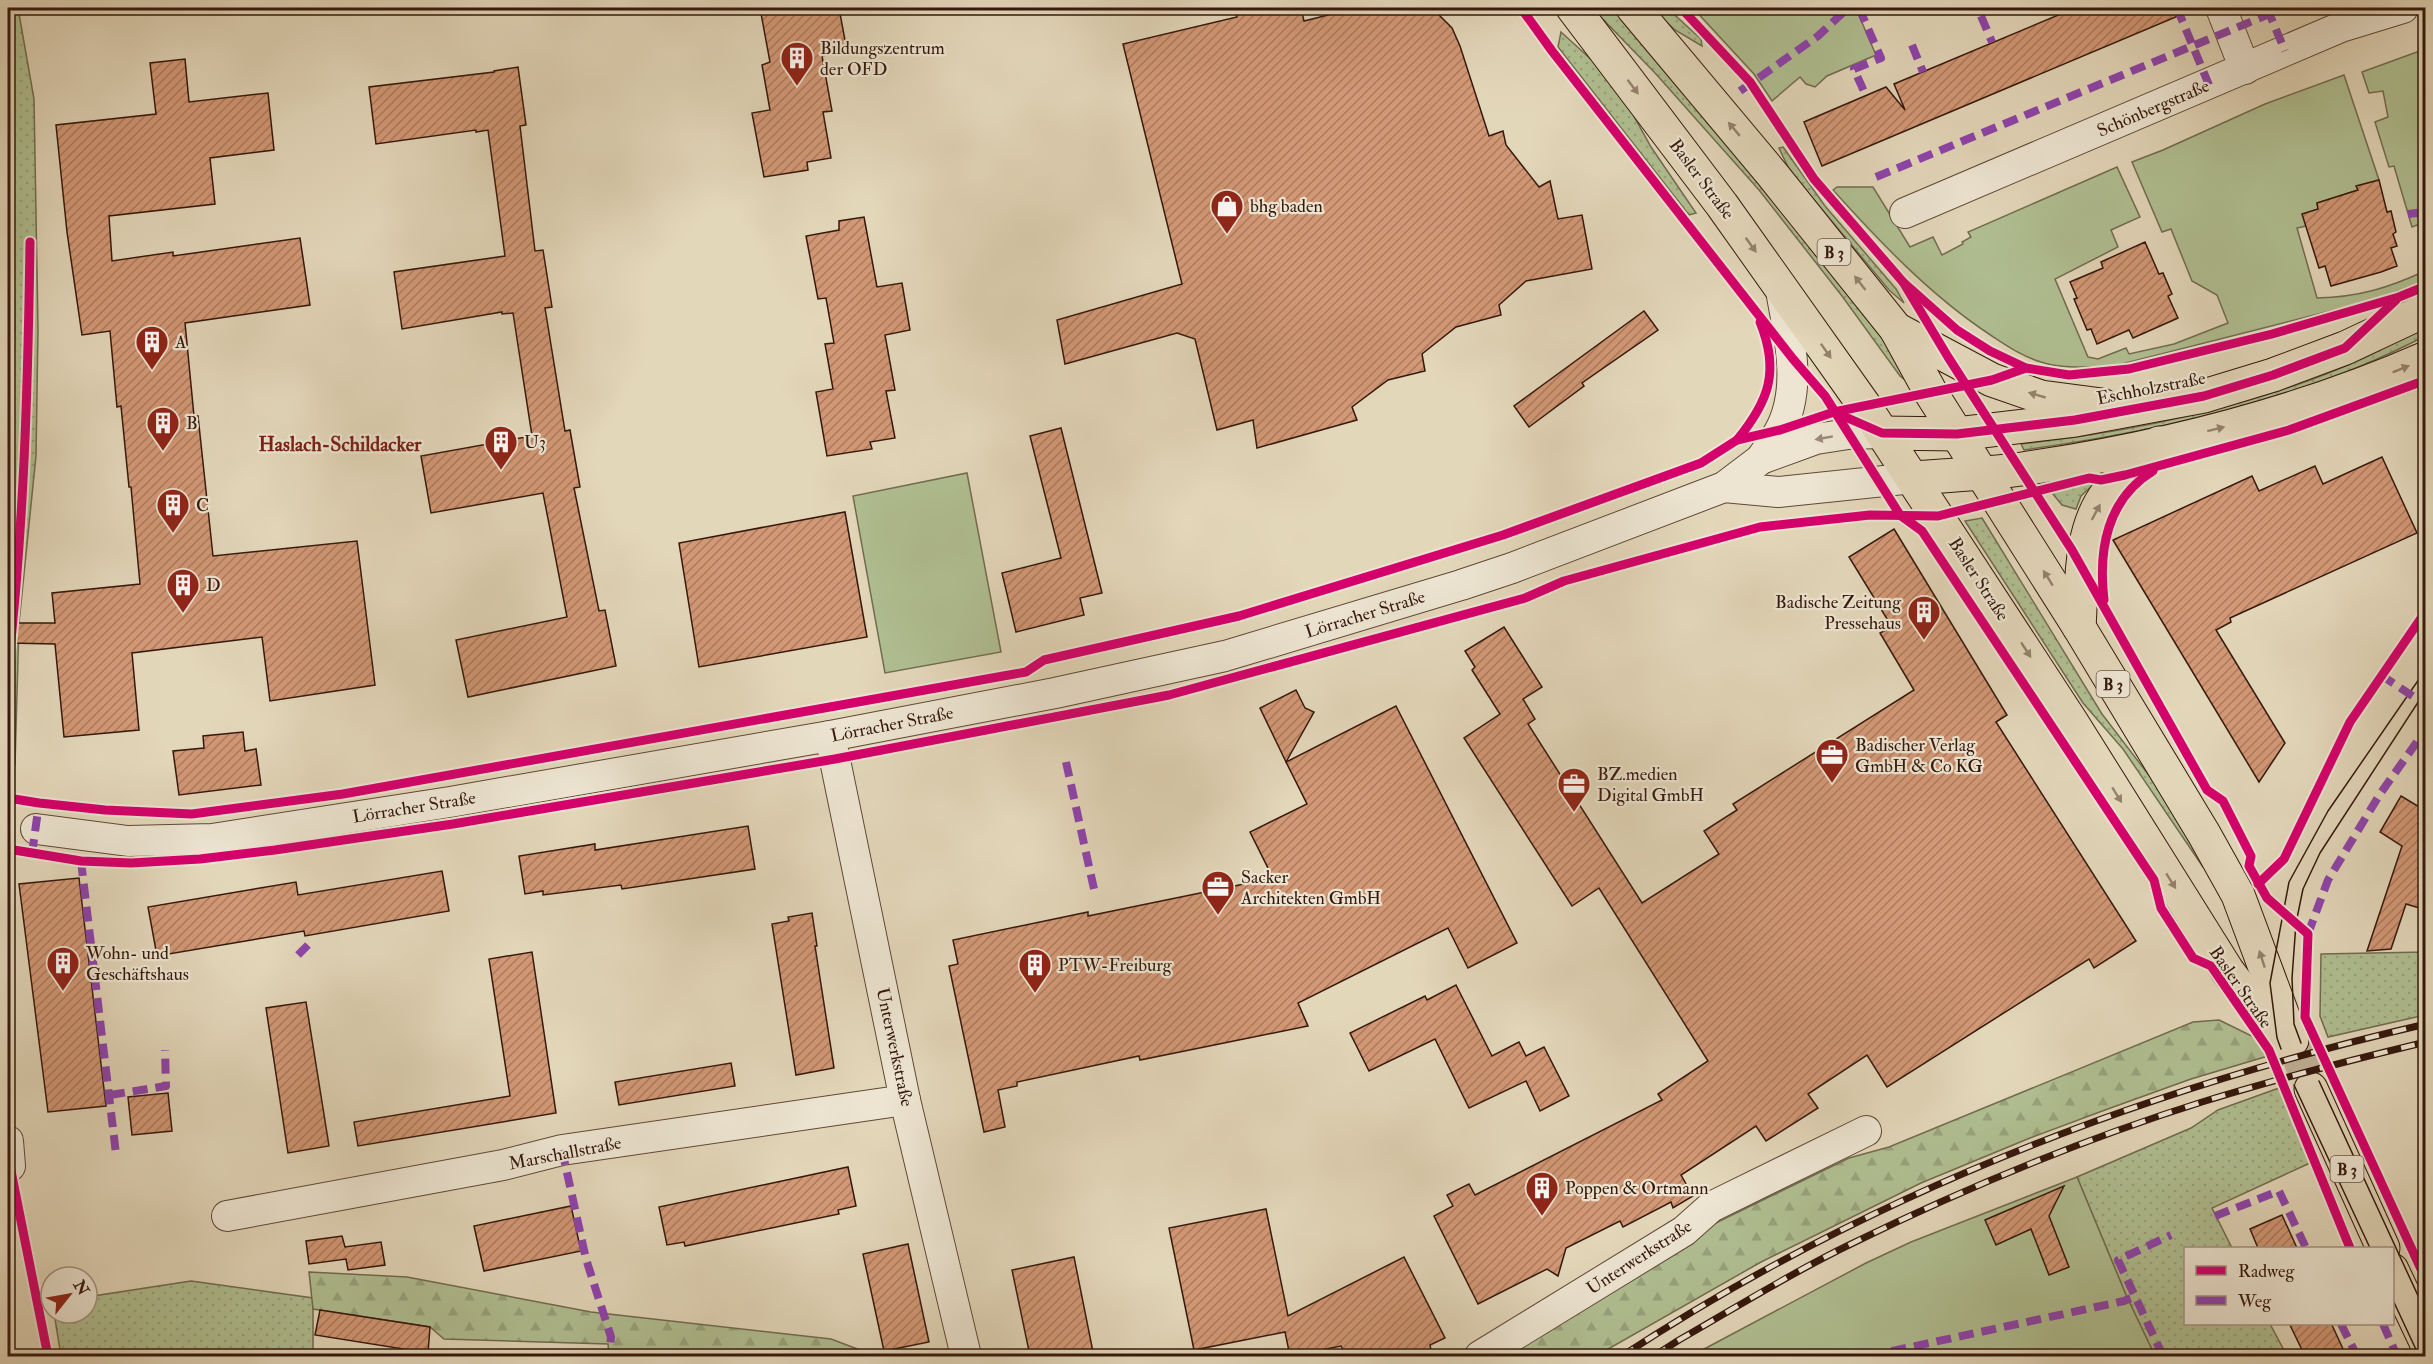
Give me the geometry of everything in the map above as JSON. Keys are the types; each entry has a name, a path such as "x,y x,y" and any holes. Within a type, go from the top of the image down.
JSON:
{"main road":[{"name":"Basler Straße","path":"1573,8 1780,285 1913,478 2071,721 2228,970 2288,1043 2238,895 2185,800 1931,393 1896,329 1772,174 1633,8"},
{"name":"Eschholzstraße","path":"1957,434 2075,420 2204,396 2273,375 2345,348 2426,310"},
{"path":"1896,329 1992,380 2041,397 2136,410"},
{"path":"1913,478 2021,469 2159,443 2272,414 2379,378 2426,358"},
{"name":"Lörracher Straße","path":"1882,433 1957,434"},
{"path":"2079,627 2083,569 2092,519 2107,493 2159,443"},
{"name":"B 3","path":"2311,1089 2383,1247"},
{"path":"2394,1274 2426,1342"}],"street":[{"path":"2221,8 2245,69"},
{"name":"Schönbergstraße","path":"1905,213 2341,27 2403,8"},
{"path":"1761,459 1780,430 1790,402 1792,358 1780,285"},
{"name":"Lörracher Straße","path":"36,829 128,841 212,839 450,802 830,736 1055,693 1225,656 1512,568 1724,487 1761,459 1816,439 1848,434 1882,433"},
{"name":"Lörracher Straße","path":"1724,487 1778,492 1913,478"},
{"name":"Unterwerkstraße","path":"830,736 905,1100 966,1356"},
{"name":"Marschallstraße","path":"227,1216 503,1165 562,1150 905,1100"},
{"name":"Unterwerkstraße","path":"1480,1356 1684,1231 1711,1207 1866,1131"}],"green space":[{"path":"8,8 18,8 34,99 38,329 36,456 19,623 15,765 8,765 8,452 15,329 11,112 8,95"},
{"path":"1592,8 1616,8 1847,287 1910,376 1904,379 1900,376 1842,296 1759,190 1656,74"},
{"path":"1652,8 1667,8 1701,39 1702,46 1675,30"},
{"path":"1693,8 1860,8 1857,11 1876,55 1827,76 1815,87 1806,84 1800,77 1772,101 1754,74"},
{"path":"1561,32 1606,73 1620,91 1651,147 1696,213 1689,215 1558,47"},
{"path":"2425,49 2425,222 2412,227 2394,166 2389,167 2375,122 2388,117 2383,91 2369,93 2362,72"},
{"path":"2344,75 2379,180 2357,186 2358,190 2317,203 2318,209 2306,226 2297,228 2317,298 2346,296 2373,290 2425,271 2425,281 2377,299 2114,366 2058,366 2034,360 2008,346 1967,319 1926,285 1887,248 1833,190 1837,187 1873,187 1910,247 1933,237 1942,255 1971,237 1968,232 2117,167 2140,217 2111,230 2118,247 2055,279 2088,357 2098,359 2126,348 2129,354 2174,344 2228,323 2217,295 2192,281 2171,229 2162,232 2132,162 2265,104"},
{"path":"1783,147 1825,206 1896,289 1904,303 1889,290 1790,171 1779,148"},
{"path":"2425,327 2425,336 2378,359 2280,395 2230,410 2076,442 2024,450 2021,444 2152,424 2240,403 2324,375 2364,358"},
{"path":"967,473 1001,652 885,673 853,496"},
{"path":"2097,481 2081,496 2076,509 2062,505 2053,494 2055,488"},
{"path":"1982,518 2102,714 2164,795 2208,865 2203,867 2123,749 2083,703 1965,521"},
{"path":"2425,952 2425,1015 2328,1037 2320,1016 2321,954"},
{"path":"2219,1020 2260,1040 2268,1056 2191,1079 2105,1110 1921,1183 1761,1262 1596,1356 1497,1356 1689,1236 1849,1158 1889,1147 2193,1022"},
{"path":"2279,1088 2310,1163 2212,1208 2232,1247 2184,1247 2184,1325 2271,1325 2287,1356 2155,1356 2126,1295 2077,1177 2191,1128 2218,1110"},
{"path":"2077,1177 2126,1295 2155,1356 1691,1356 1866,1263 1911,1242"},
{"path":"309,1272 407,1277 591,1312 831,1339 876,1356 609,1356 608,1344 444,1339 430,1327 313,1309"},
{"path":"191,1281 313,1298 313,1356 61,1356 56,1325 99,1325 99,1295"}],"building":[{"name":"Bildungszentrum der OFD","path":"760,8 839,8 847,51 822,56 832,111 823,112 831,158 807,162 808,170 764,177 752,113 770,110 762,65 770,62"},
{"path":"1235,8 1301,8 1304,21 1356,8 1432,8 1452,28 1489,136 1503,131 1506,145 1539,187 1550,181 1558,219 1582,215 1592,269 1526,281 1499,305 1501,315 1456,327 1422,354 1425,371 1388,380 1352,407 1357,420 1257,448 1253,420 1217,430 1195,339 1177,333 1065,364 1057,320 1182,284 1123,44 1237,17"},
{"path":"2075,8 2197,8 1822,166 1804,122 1886,87 1905,110 1894,84"},
{"path":"185,59 189,102 268,93 274,150 210,158 215,204 109,216 112,261 173,252 173,256 300,238 310,305 185,323 194,416 198,416 213,556 357,541 375,685 270,701 262,637 132,653 139,730 64,737 55,644 8,643 8,623 55,623 52,593 140,584 131,487 129,487 121,406 117,407 110,331 82,335 67,232 56,125 156,114 150,63"},
{"path":"518,67 526,125 520,126 535,251 543,250 552,307 545,308 565,431 570,430 580,487 574,488 599,611 605,610 616,666 468,697 456,640 567,617 543,493 431,513 421,456 532,436 513,313 502,314 502,312 402,329 394,272 505,256 488,130 376,144 369,87"},
{"path":"2379,180 2387,212 2391,211 2396,232 2393,234 2397,246 2391,248 2397,266 2331,286 2325,266 2319,268 2302,214 2318,209 2317,203 2358,190 2356,186"},
{"path":"864,217 877,287 902,283 910,330 885,335 895,390 886,391 895,438 870,442 872,449 827,456 816,392 833,389 825,344 834,343 826,298 818,299 806,236 839,230 839,221"},
{"path":"2145,242 2159,274 2163,273 2172,294 2168,296 2178,318 2133,338 2129,330 2097,344 2091,329 2087,330 2074,299 2077,298 2070,282 2103,268 2101,262"},
{"path":"1644,311 1658,330 1582,383 1584,386 1529,427 1514,406"},
{"path":"1061,428 1102,593 1080,598 1084,615 1016,632 1002,573 1061,558 1030,436"},
{"path":"2382,457 2417,533 2230,618 2231,622 2216,630 2285,743 2259,782 2113,540 2252,476 2259,491 2315,466 2323,484"},
{"path":"845,512 867,637 699,667 679,543"},
{"path":"1894,529 2007,715 1996,722 2136,941 2094,968 2089,959 1887,1087 1867,1055 1808,1094 1818,1108 1766,1141 1756,1126 1681,1175 1693,1196 1673,1208 1671,1202 1623,1227 1620,1221 1566,1248 1558,1276 1547,1269 1478,1304 1434,1216 1453,1206 1447,1195 1469,1184 1475,1195 1662,1100 1658,1094 1708,1061 1599,888 1572,906 1464,738 1500,714 1472,670 1475,667 1465,651 1504,627 1542,687 1523,699 1535,719 1528,724 1642,903 1719,854 1704,831 1737,810 1733,804 1914,690 1880,633 1892,627 1849,557"},
{"path":"1296,690 1305,708 1314,712 1286,762 1260,708"},
{"path":"1396,706 1517,943 1468,968 1448,928 1298,1003 1308,1026 1140,1060 1139,1056 1017,1082 1017,1086 998,1090 1005,1127 984,1132 949,966 958,964 953,940 1088,912 1088,916 1273,878 1250,832 1307,804 1286,762"},
{"path":"243,732 245,751 256,749 261,785 179,795 173,751 204,748 203,736"},
{"path":"2401,796 2426,811 2426,910 2406,904 2391,949 2367,951 2402,846 2380,832"},
{"path":"748,826 755,869 622,889 621,885 543,895 543,891 525,894 519,856 595,844 595,850"},
{"path":"442,871 449,911 305,936 304,931 157,956 148,907 296,882 298,895"},
{"name":"Wohn- und Geschäftshaus","path":"79,878 106,1106 48,1112 19,884"},
{"path":"812,913 834,1068 796,1075 772,924 789,921 788,917"},
{"path":"532,952 556,1113 358,1146 354,1122 510,1096 489,959"},
{"path":"1456,985 1492,1056 1519,1042 1526,1056 1544,1047 1569,1096 1540,1111 1526,1081 1469,1108 1435,1039 1369,1071 1350,1033 1425,996 1427,1000"},
{"path":"306,1002 329,1146 288,1153 266,1008"},
{"path":"731,1063 735,1086 619,1105 615,1082"},
{"path":"168,1093 172,1131 132,1135 128,1097"},
{"path":"848,1167 856,1206 838,1210 839,1214 685,1246 684,1242 667,1245 659,1207"},
{"path":"2064,1186 2049,1216 2069,1267 2049,1275 2031,1229 1996,1245 1985,1220"},
{"path":"571,1206 581,1251 484,1271 474,1226"},
{"path":"1266,1209 1288,1316 1404,1257 1445,1338 1430,1345 1432,1356 1346,1356 1341,1346 1290,1356 1285,1332 1194,1350 1169,1228"},
{"path":"2282,1215 2297,1247 2258,1247 2250,1229"},
{"path":"342,1236 345,1247 381,1242 385,1265 348,1270 346,1259 309,1264 306,1241"},
{"path":"908,1244 929,1342 884,1351 863,1254"},
{"path":"1074,1257 1093,1352 1071,1356 1030,1356 1012,1270"},
{"path":"320,1310 430,1327 428,1353 315,1335"},
{"path":"2290,1325 2332,1325 2344,1351 2332,1356 2305,1356"}],"tunnel":[{"path":"2293,1042 2311,1089"}],"tram line":[{"path":"2281,1049 2277,1038 2270,983 2289,882 2328,811 2426,669"},
{"path":"2301,1043 2294,1024 2292,978 2296,923 2303,889 2320,853 2426,690"},
{"path":"2319,1081 2426,1313"},
{"path":"2294,1085 2370,1247"},
{"path":"2394,1302 2419,1356"}],"railway":[{"path":"1622,1356 1715,1298 1811,1245 2009,1154 2215,1081 2426,1024"},
{"path":"1654,1356 1827,1256 1935,1204 2067,1149 2112,1132 2258,1085 2426,1042"}],"marked path":[{"path":"1740,91 1818,36 1848,8"},
{"path":"1859,8 1881,58 1854,69 1866,96"},
{"path":"2060,8 2062,13"},
{"path":"2177,8 2209,85"},
{"path":"2267,8 2285,51"},
{"path":"1876,177 2284,8"},
{"path":"1981,16 1992,42"},
{"path":"1912,45 1923,72"},
{"path":"2408,214 2426,212"},
{"path":"2381,675 2426,705"},
{"path":"2308,934 2328,880 2380,794 2426,729"},
{"path":"1066,762 1094,889"},
{"path":"32,854 39,803"},
{"path":"81,861 116,1154"},
{"path":"298,955 308,945"},
{"path":"110,1095 166,1086 165,1050"},
{"path":"2420,1085 2426,1087"},
{"path":"562,1150 586,1259 611,1337 609,1356"},
{"path":"2215,1216 2279,1191 2306,1247"},
{"path":"2163,1356 2118,1260 2171,1235"},
{"path":"1869,1356 2124,1301 2136,1296"},
{"path":"2342,1325 2355,1352"},
{"path":"2383,1325 2397,1356"}],"cycle path":[{"path":"1521,8 1552,51 1793,359 1825,396 1900,515 1922,531 2154,880 2161,908 2193,958 2211,966 2269,1050 2350,1247"},
{"path":"1681,8 1750,82 1814,179 1903,282 1957,330 1990,351 2026,368 2069,375 2129,369 2272,334 2399,297 2426,286"},
{"path":"8,668 18,562 24,455 30,242"},
{"path":"1903,282 1948,357 2072,550 2207,790 2223,801 2251,856 2249,866 2267,898 2308,934 2305,1017 2426,1280"},
{"path":"1834,412 1882,433 1957,434 2075,420 2204,396 2273,375 2345,348 2396,300"},
{"path":"1737,440 1757,412 1768,385 1769,356 1760,322"},
{"path":"8,798 105,810 192,814 343,794 1026,672 1044,660 1239,616 1503,535 1701,463 1737,440 1780,430 1834,412 1992,380 2026,368"},
{"path":"8,849 81,861 131,863 200,859 275,850 453,824 835,759 1169,695 1525,598 1564,581 1760,527 1870,515 1938,516 2089,478 2101,480 2125,475 2289,430 2426,380"},
{"path":"2104,600 2103,563 2109,527 2125,496 2153,471"},
{"path":"2258,884 2284,859 2350,722 2426,611"},
{"path":"8,1141 10,1166 48,1356"}],"place":[{"name":"Bildungszentrum der OFD","path":"797,87"},
{"name":"bhg baden","path":"1227,235"},
{"name":"A","path":"152,371"},
{"name":"B","path":"163,452"},
{"name":"U3","path":"501,471"},
{"name":"C","path":"173,534"},
{"name":"D","path":"183,614"},
{"name":"Badische Zeitung Pressehaus","path":"1924,641"},
{"name":"Badischer Verlag GmbH & Co KG","path":"1832,784"},
{"name":"BZ.medien Digital GmbH","path":"1574,813"},
{"name":"Sacker Architekten GmbH","path":"1218,916"},
{"name":"Wohn- und Geschäftshaus","path":"63,992"},
{"name":"PTW-Freiburg","path":"1035,994"},
{"name":"Poppen & Ortmann","path":"1542,1217"}],"district":[{"name":"Haslach-Schildacker","path":"340,444"}]}
